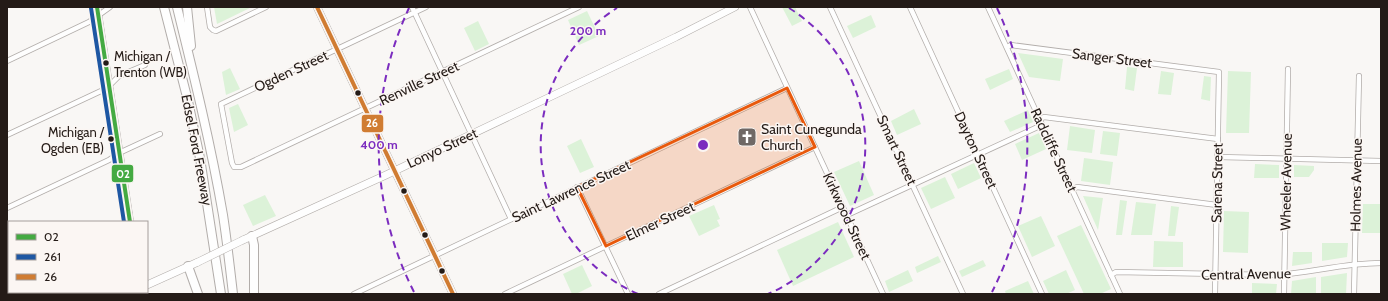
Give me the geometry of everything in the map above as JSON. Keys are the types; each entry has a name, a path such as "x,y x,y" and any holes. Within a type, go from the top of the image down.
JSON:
{"highway":[{"name":"Edsel Ford Freeway","path":"164,7 188,101 200,158 221,294"},
{"name":"Edsel Ford Freeway","path":"177,7 193,71 223,216 233,294"},
{"path":"187,7 193,71"},
{"path":"252,236 254,245 254,294"},
{"path":"188,266 198,294"}],"street":[{"path":"97,7 129,221"},
{"path":"7,61 89,22 110,7"},
{"path":"207,7 210,27 217,31 266,7"},
{"path":"317,7 453,294"},
{"path":"412,7 470,135 511,219"},
{"name":"Ogden Street","path":"236,168 232,163 221,104 426,7"},
{"name":"Renville Street","path":"236,168 365,109 579,7"},
{"name":"Lonyo Street","path":"148,285 394,171 702,25 735,7"},
{"name":"Kirkwood Street","path":"750,7 882,294"},
{"name":"Smart Street","path":"830,7 963,294"},
{"name":"Dayton Street","path":"910,7 1042,294"},
{"name":"Radcliffe Street","path":"988,7 1119,294"},
{"name":"Sanger Street","path":"1007,47 1011,45 1219,72"},
{"path":"7,135 100,91 109,86 119,76 145,65"},
{"name":"Wheeler Avenue","path":"1284,294 1288,69"},
{"name":"Sarena Street","path":"1215,294 1219,72"},
{"name":"Holmes Avenue","path":"1354,294 1359,76"},
{"name":"Saint Lawrence Street","path":"354,294 787,88"},
{"path":"1040,119 1044,117 1218,139"},
{"path":"847,216 1042,125"},
{"path":"7,208 109,160 119,153 160,134"},
{"name":"Elmer Street","path":"505,294 815,147"},
{"path":"1218,157 1381,161"},
{"path":"578,187 628,294"},
{"path":"1072,190 1077,188 1217,205"},
{"path":"659,294 843,207"},
{"name":"Central Avenue","path":"1111,275 1116,272 1216,275 1284,275 1354,264 1381,263"}],"highlighted area":[{"path":"787,88 815,147 606,246 577,187"}],"green space":[{"path":"214,7 252,7 217,24"},
{"path":"782,7 795,7 802,21 792,26"},
{"path":"587,11 599,36 579,45 568,20"},
{"path":"871,15 876,27 853,38 847,26"},
{"path":"478,21 489,44 475,51 464,28"},
{"path":"1018,53 1063,59 1060,81 1029,77"},
{"path":"1127,67 1137,68 1134,91 1125,89"},
{"path":"230,68 240,89 226,95 222,72"},
{"path":"1009,69 1013,79 990,90 985,79"},
{"path":"1161,71 1174,73 1171,95 1158,94"},
{"path":"1228,71 1251,72 1249,133 1226,133"},
{"path":"1204,76 1211,77 1210,101 1201,99"},
{"path":"238,104 248,125 234,132 229,108"},
{"path":"914,109 921,124 897,135 891,121"},
{"path":"1028,110 1033,122 1010,132 1004,121"},
{"path":"1070,126 1095,130 1092,153 1067,150"},
{"path":"1103,131 1120,133 1117,156 1100,154"},
{"path":"1039,133 1046,149 1022,160 1015,144"},
{"path":"581,139 594,167 580,173 567,146"},
{"path":"1084,158 1113,162 1110,185 1081,181"},
{"path":"859,161 874,195 850,206 834,172"},
{"path":"974,163 981,178 958,189 951,174"},
{"path":"1255,164 1279,165 1279,178 1254,178"},
{"path":"1294,165 1314,166 1314,170 1309,177 1294,177"},
{"path":"945,177 955,198 931,209 921,188"},
{"path":"265,195 276,216 253,226 243,205"},
{"path":"1083,196 1103,198 1098,230"},
{"path":"1120,200 1127,201 1122,235 1116,235"},
{"path":"1136,202 1156,204 1152,235 1131,235"},
{"path":"1363,204 1381,204 1381,233 1362,233"},
{"path":"714,205 720,219 717,220 720,226 699,236 689,216"},
{"path":"1171,206 1179,207 1175,236 1168,236"},
{"path":"1224,211 1249,212 1248,253 1223,252"},
{"path":"1041,216 1055,246 1032,257 1018,226"},
{"path":"838,222 854,257 793,286 777,250"},
{"path":"1081,225 1111,289 1100,294 1084,294 1057,236"},
{"path":"1154,241 1183,242 1183,267 1153,267"},
{"path":"1322,243 1348,243 1347,257 1322,261"},
{"path":"1293,252 1312,252 1312,263 1292,266"},
{"path":"938,256 941,262 917,273 915,267"},
{"path":"983,260 986,266 962,277 959,271"},
{"path":"582,265 592,286 576,294 572,294 563,274"},
{"path":"908,270 913,281 889,292 885,281"},
{"path":"1066,270 1075,290 1066,294 1049,294 1043,281"},
{"path":"1347,273 1346,294 1321,294 1321,277"},
{"path":"1316,277 1316,294 1291,294 1292,281"},
{"path":"1028,281 1034,294 1006,294 1005,291"},
{"path":"1252,283 1277,284 1276,294 1252,294"}],"transit line":[{"name":"02","path":"97,7 130,221"},
{"name":"26","path":"317,7 453,294"},
{"name":"261","path":"91,8 124,221"}],"place":[{"name":"Michigan / Trenton (WB)","path":"106,63"},
{"name":"Saint Cunegunda Church","path":"747,137"},
{"name":"Michigan / Ogden (EB)","path":"111,139"}]}
